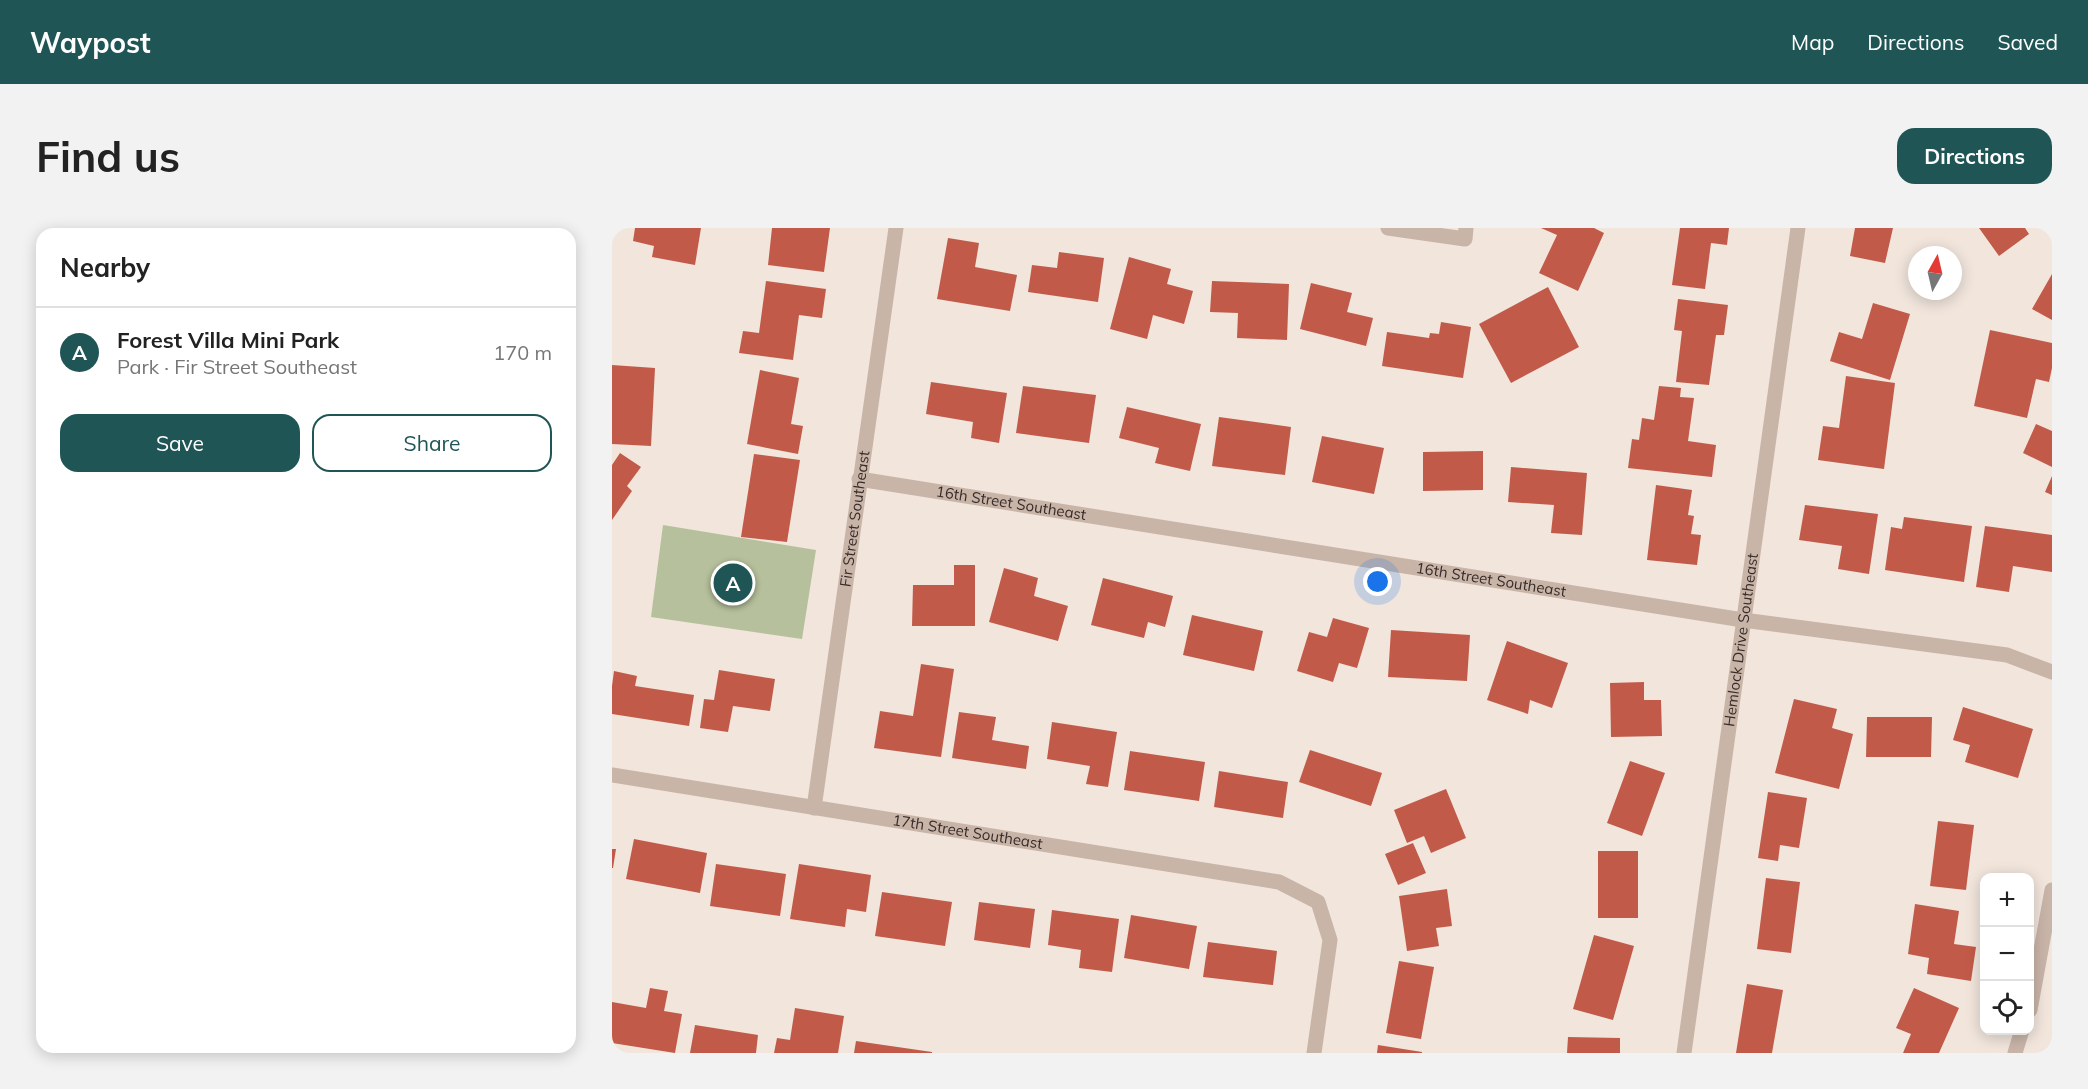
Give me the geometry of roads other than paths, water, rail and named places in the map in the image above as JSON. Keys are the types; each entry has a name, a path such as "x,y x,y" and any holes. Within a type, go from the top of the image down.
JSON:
{"street":[{"name":"Fir Street Southeast","path":"814,808 896,228"},
{"path":"1388,228 1466,234"},
{"name":"Hemlock Drive Southeast","path":"1684,1053 1798,228"},
{"name":"16th Street Southeast","path":"860,479 1743,620 2007,655 2052,672"},
{"name":"17th Street Southeast","path":"612,775 1279,882 1318,902 1330,940 1314,1053"},
{"path":"2034,988 2052,890"},
{"path":"2014,1053 2020,1035"}],"place":[{"name":"Forest Villa Mini Park","path":"733,583"}]}
